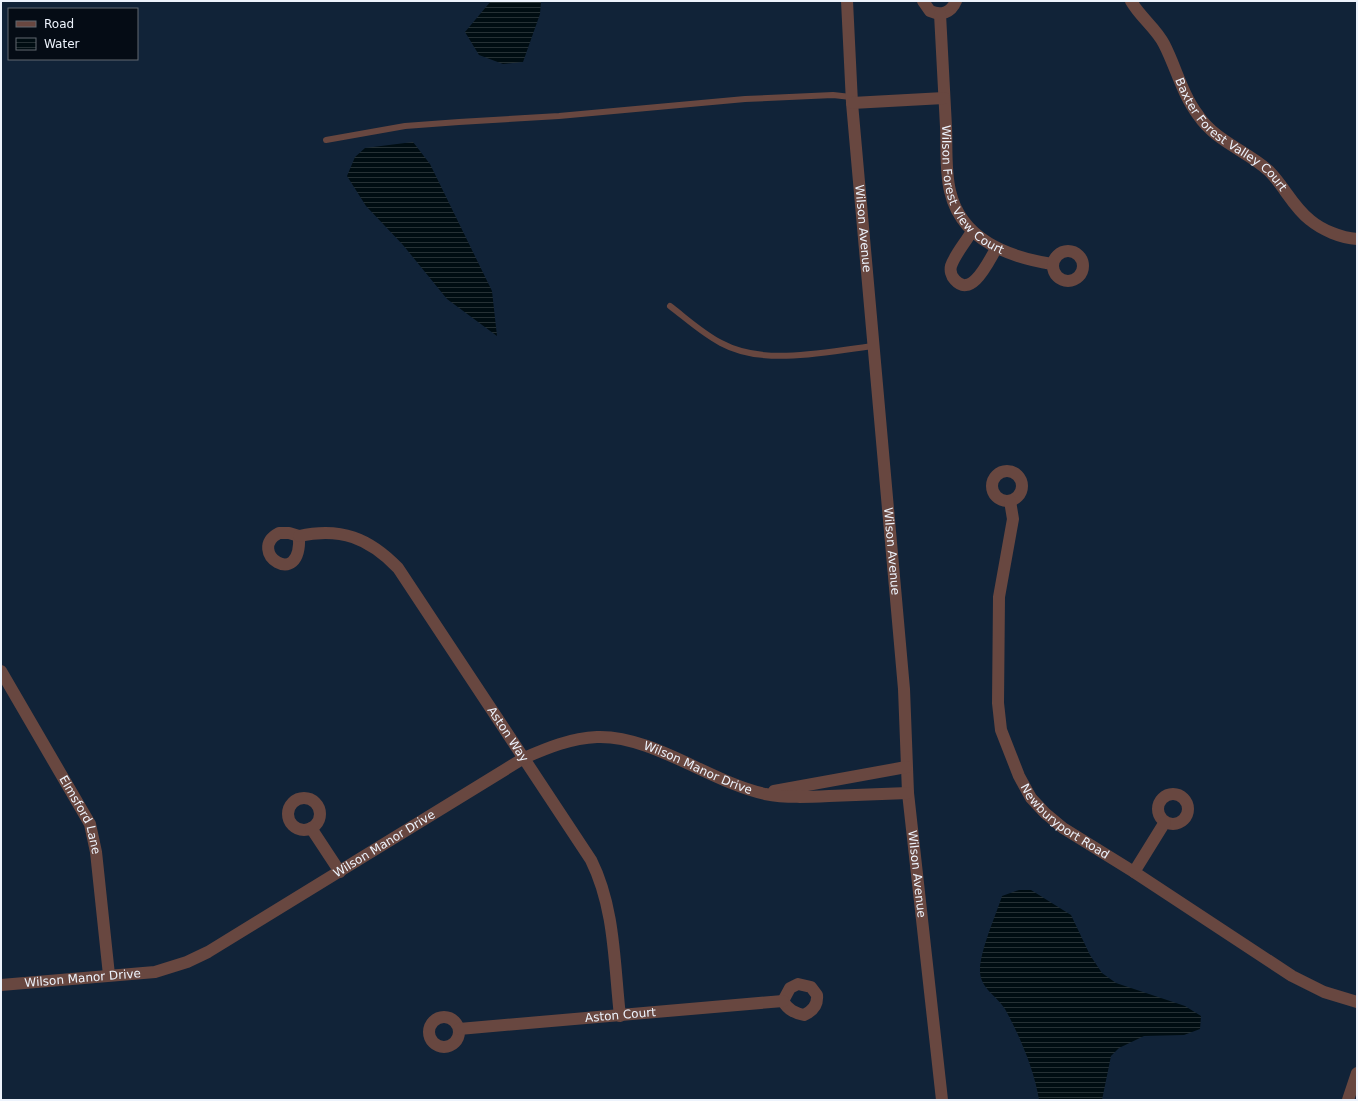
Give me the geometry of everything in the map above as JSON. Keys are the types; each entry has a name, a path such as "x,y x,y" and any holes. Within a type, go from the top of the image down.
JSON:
{"street":[{"name":"Wilson Avenue","path":"847,1 852,100 904,689 908,792 942,1100"},
{"path":"923,1 930,11 940,14 950,10 956,1"},
{"name":"Baxter Forest Valley Court","path":"1131,1 1164,43 1198,117 1224,140 1258,162 1270,172 1300,211 1310,221 1337,235 1357,239"},
{"name":"Wilson Forest View Court","path":"940,14 947,170 950,192 957,208 972,231 996,249 1036,261 1052,264"},
{"path":"852,100 944,98"},
{"path":"972,231 951,266 952,276 959,283 966,285 976,281 996,249"},
{"name":"Newburyport Road","path":"1010,501 1013,519 999,597 998,703 1001,730 1019,776 1031,798 1063,828 1134,872 1292,976 1324,992 1357,1002"},
{"name":"Aston Way","path":"299,536 318,532 335,533 370,544 385,555 398,568 591,860 600,878 609,911 620,1016"},
{"name":"Elmsford Lane","path":"1,671 90,824 96,852 108,975"},
{"name":"Wilson Manor Drive","path":"1,985 155,972 186,962 208,952 524,758 552,745 595,737 623,739 639,743 737,786 763,793 799,797 908,792"},
{"name":"Wilson Manor Drive","path":"763,793 906,767"},
{"path":"1134,872 1165,822"},
{"path":"311,828 340,872"},
{"name":"Aston Court","path":"459,1030 782,1001"},
{"path":"1348,1100 1357,1073"}],"lane":[{"path":"326,140 405,126 559,116 745,99 832,95 852,100"},
{"path":"670,306 701,331 722,344 745,352 778,356 874,346"}],"water":[{"path":"491,1 541,1 540,14 523,62 503,64 479,55 465,32"},
{"path":"413,142 430,164 492,291 497,336 447,299 403,245 366,206 347,176 355,157 365,148"},
{"path":"1019,890 1031,890 1071,915 1090,955 1102,973 1116,983 1185,1006 1201,1016 1200,1029 1184,1035 1144,1036 1119,1048 1111,1056 1102,1100 1039,1100 1034,1077 1016,1030 1002,1004 986,988 980,972 982,955 1002,896"}]}
